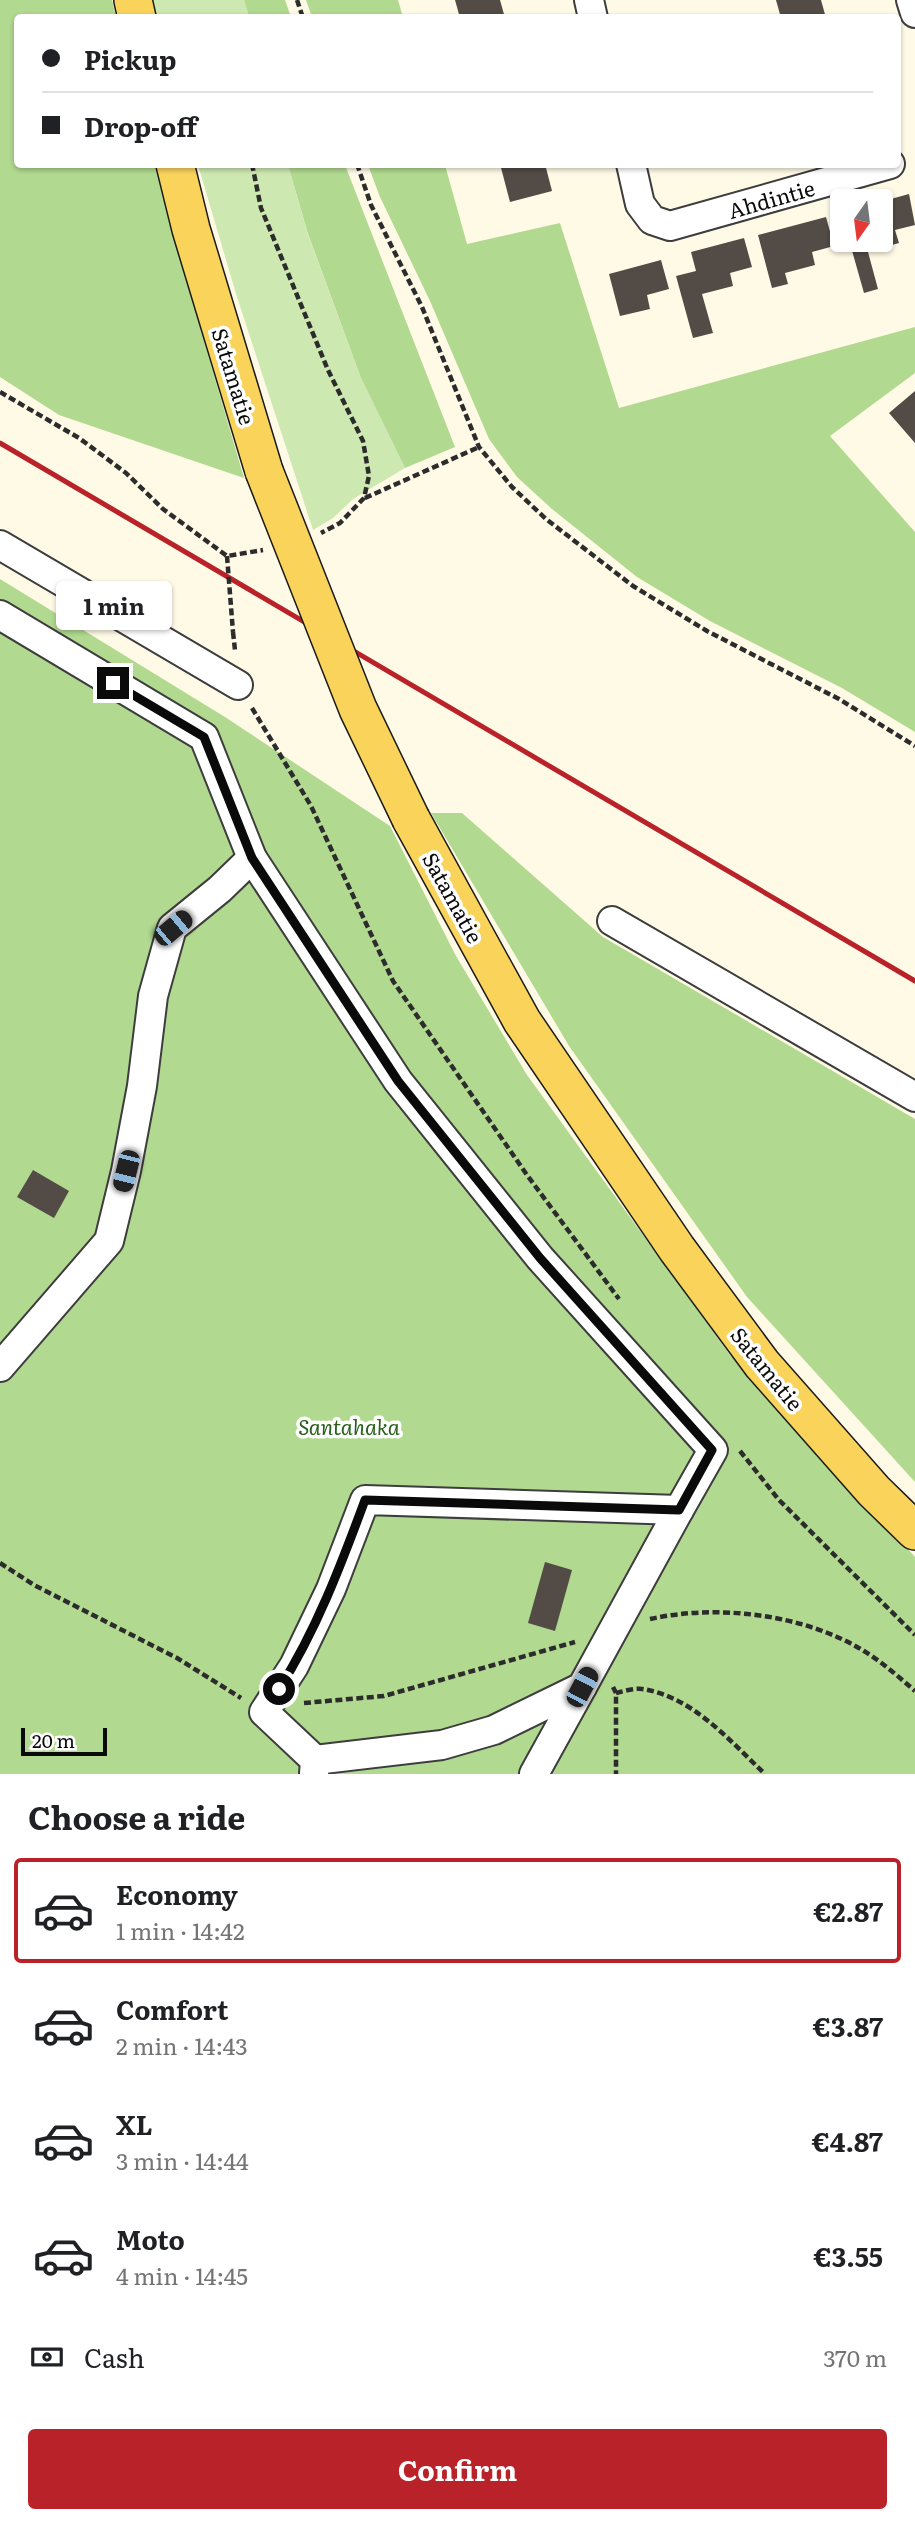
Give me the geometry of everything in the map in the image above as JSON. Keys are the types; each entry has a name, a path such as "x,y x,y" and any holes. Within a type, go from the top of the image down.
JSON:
{"main road":[{"name":"Satamatie","path":"176,168 191,229 264,471 358,709 411,819 523,1021 677,1250 762,1364 874,1492 915,1531"}],"street":[{"path":"911,0 915,13"},
{"name":"Ahdintie","path":"632,168 640,204 652,220 670,226 876,168"},
{"path":"0,545 238,685"},
{"path":"0,615 204,737 252,858 398,1081 540,1258 712,1450 534,1774"},
{"path":"0,1367 108,1241 126,1171 142,1086 153,996 173,928 252,858"},
{"path":"612,921 915,1097"},
{"path":"582,1687 494,1730 442,1745 314,1767 264,1712 294,1666 331,1589 365,1500 679,1510"}],"path":[{"path":"358,168 371,205 422,307 480,447 512,487 546,519 633,586 707,631 839,699 915,746"},
{"path":"364,498 480,447"},
{"path":"227,556 233,632"},
{"path":"238,685 311,806 393,981 527,1175 626,1309"},
{"path":"739,1449 779,1500 915,1635"},
{"path":"0,1563 34,1585 177,1658 264,1712"},
{"path":"606,1702 616,1693 640,1688 672,1697 731,1742 765,1774"},
{"path":"616,1774 623,1774"}],"green space":[{"path":"0,0 112,0 115,14 14,14 14,168 158,168 244,478 59,415 0,377"},
{"path":"150,0 244,0 248,14 154,14"},
{"path":"244,0 285,0 290,14 248,14"},
{"path":"306,0 398,0 402,14 311,14"},
{"path":"199,168 289,168 308,235 361,378 405,468 353,499 333,518 313,530 237,297"},
{"path":"289,168 346,168 455,447 405,468 361,378 308,234"},
{"path":"369,168 446,168 467,244 560,223 619,408 915,327 915,373 830,436 915,532 915,732 842,688 710,621 637,577 552,509 517,477 489,439 430,301 380,197"},
{"name":"Santahaka","path":"0,579 225,717 390,826 456,956 527,1075 730,1355 915,1557 915,1774 0,1774"},
{"path":"431,813 462,813 603,937 915,1119 915,1482 747,1297 569,1046"}],"building":[{"path":"455,0 500,0 504,14 459,14"},
{"path":"776,0 821,0 825,14 780,14"},
{"path":"501,168 546,168 552,191 510,202"},
{"path":"909,194 915,225 895,230 899,243 893,245 893,198"},
{"path":"826,217 830,247 812,252 815,265 785,273 788,284 772,288 758,235"},
{"path":"744,238 752,267 730,273 733,286 702,294 713,333 693,338 676,276 696,271 691,252"},
{"path":"852,252 868,252 878,289 864,293"},
{"path":"661,260 669,289 647,295 650,309 620,316 609,274"},
{"path":"915,391 915,443 889,413"},
{"path":"33,1170 69,1191 54,1218 17,1197"},
{"path":"545,1562 572,1570 555,1631 528,1623"}],"railway":[{"path":"0,443 915,981"}],"route":[{"path":"113,683 204,737 252,858 398,1081 540,1258 712,1450 679,1510 365,1500 331,1589 294,1666 279,1689"}]}
